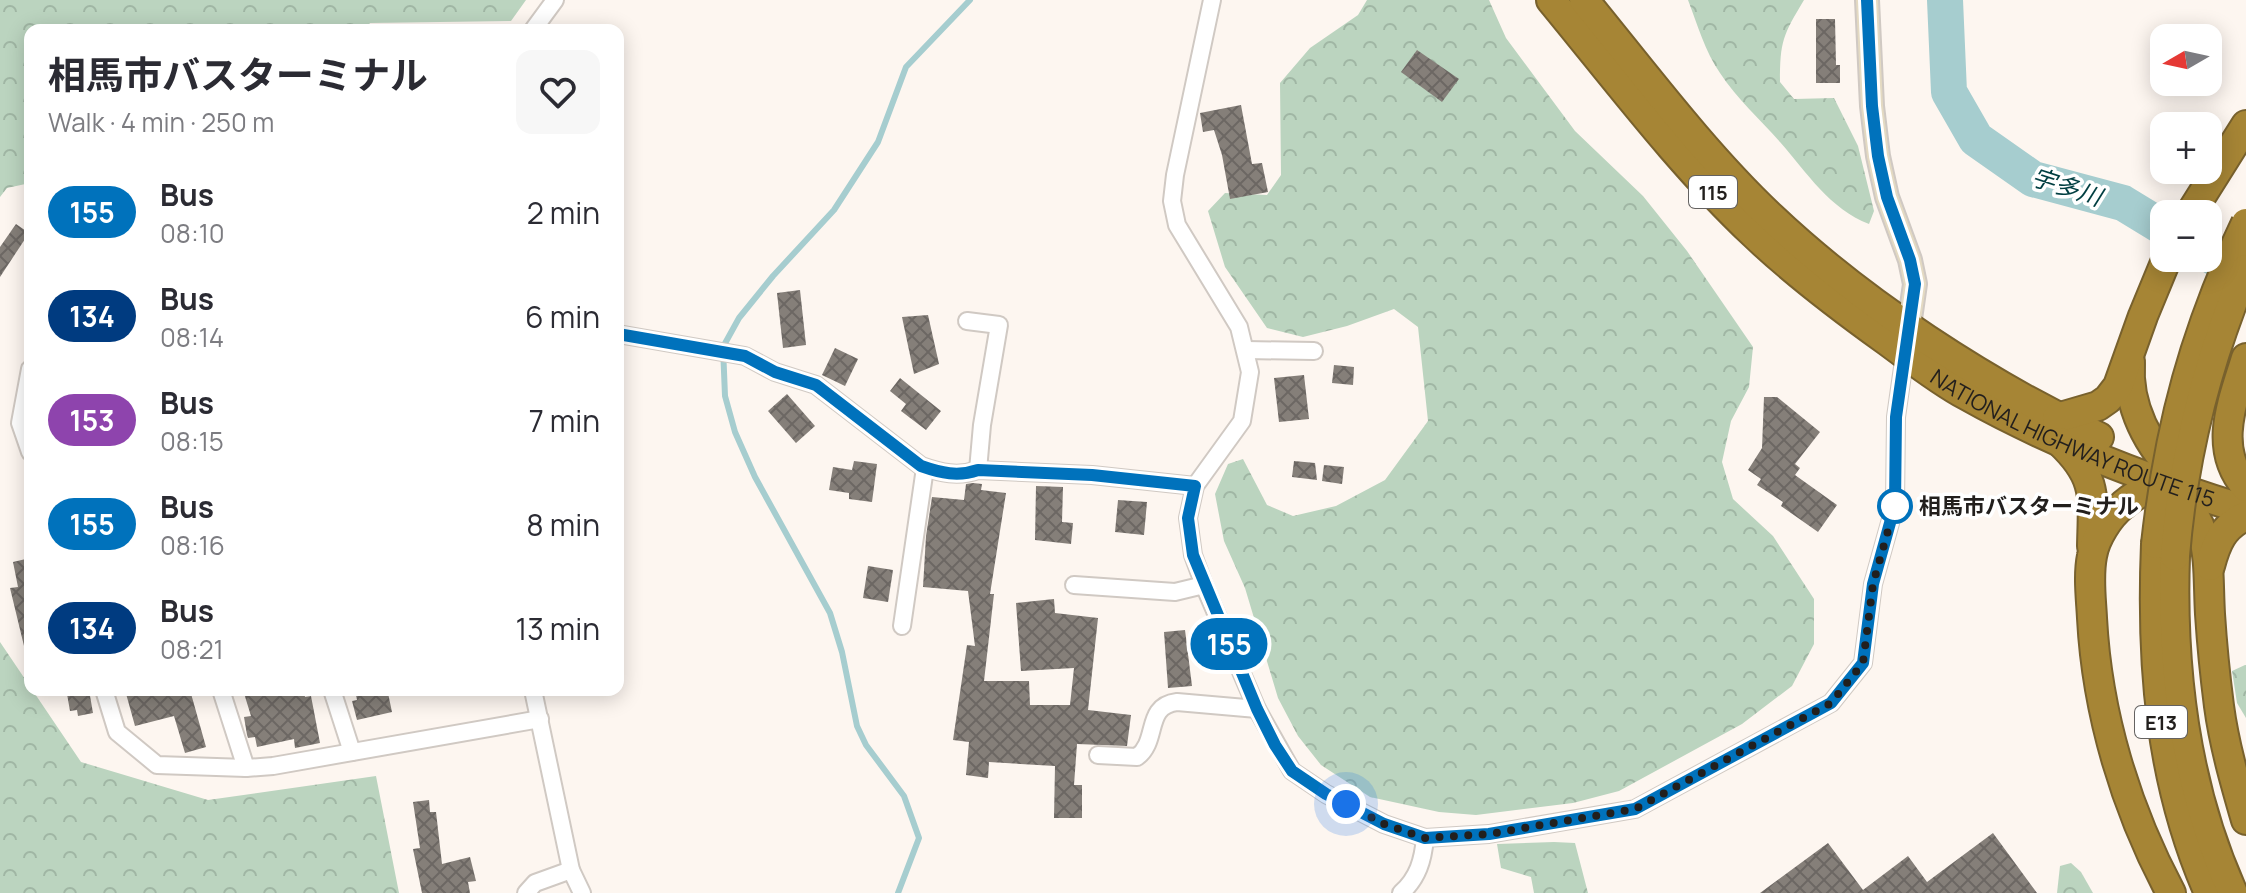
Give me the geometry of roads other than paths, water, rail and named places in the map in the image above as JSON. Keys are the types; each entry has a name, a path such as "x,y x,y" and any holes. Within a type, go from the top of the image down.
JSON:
{"highway":[{"name":"115","path":"1551,0 1682,158 1754,234 1828,298 1907,340"},
{"name":"115","path":"1584,0 1709,151 1770,217 1907,340"},
{"path":"2199,200 2246,125"},
{"name":"E13","path":"2233,893 2204,820 2186,745 2166,550 2164,477 2187,374 2212,300 2246,223"},
{"name":"E13","path":"2209,893 2179,813 2161,720 2154,622 2166,550 2182,491 2196,417 2219,339 2246,268"},
{"path":"2161,272 2118,386 2108,399 2057,428 2080,461 2093,502 2093,640 2108,730 2122,780 2171,893"},
{"name":"NATIONAL HIGHWAY ROUTE 115","path":"1907,340 1964,395 2057,428 2246,510"},
{"path":"2131,349 2129,373 2136,410 2168,475 2202,530 2210,566 2212,651 2219,710 2246,820"},
{"path":"2246,358 2234,398 2227,444 2236,474 2246,487"},
{"path":"2092,555 2106,523 2118,509 2200,450 2213,437 2234,398"},
{"name":"NATIONAL HIGHWAY ROUTE 115","path":"2168,475 2246,493"},
{"path":"2210,566 2221,535 2246,516"}],"street":[{"path":"537,24 555,0"},
{"path":"1212,0 1172,201 1177,225 1239,327 1250,372 1242,421 1195,486 1188,518 1193,555 1257,709 1292,771 1326,794 1384,824 1425,838 1489,834 1635,809 1831,703 1863,663 1873,584 1895,505 1896,417 1915,284 1910,260 1887,197 1878,156 1872,106 1867,0"},
{"path":"967,321 999,325 982,425 978,470"},
{"path":"624,335 745,356 775,372 816,385 925,468 937,472 963,475 978,470 1092,475 1195,486"},
{"path":"1246,350 1314,351"},
{"path":"24,401 20,423 24,435"},
{"path":"902,626 925,468"},
{"path":"1074,585 1175,592 1204,585"},
{"path":"106,696 117,732 157,765 246,768 540,719"},
{"path":"223,696 246,768"},
{"path":"334,696 352,752"},
{"path":"534,696 571,870 582,893"},
{"path":"1098,755 1137,757 1147,750 1156,712 1167,703 1257,709"},
{"path":"1401,893 1412,883 1424,859 1425,838"},
{"path":"526,893 535,883 571,870"}],"waterway":[{"path":"898,893 919,838 904,796 866,745 857,726 842,652 830,613 755,477 735,432 725,396 723,347 739,318 773,276 834,210 878,142 906,67 970,0"},
{"name":"宇多川","path":"1945,0 1949,92 1976,139 2033,179 2123,203 2150,219"},
{"name":"宇多川","path":"2222,262 2246,276"}],"place":[{"name":"相馬市バスターミナル","path":"1895,506"}]}
